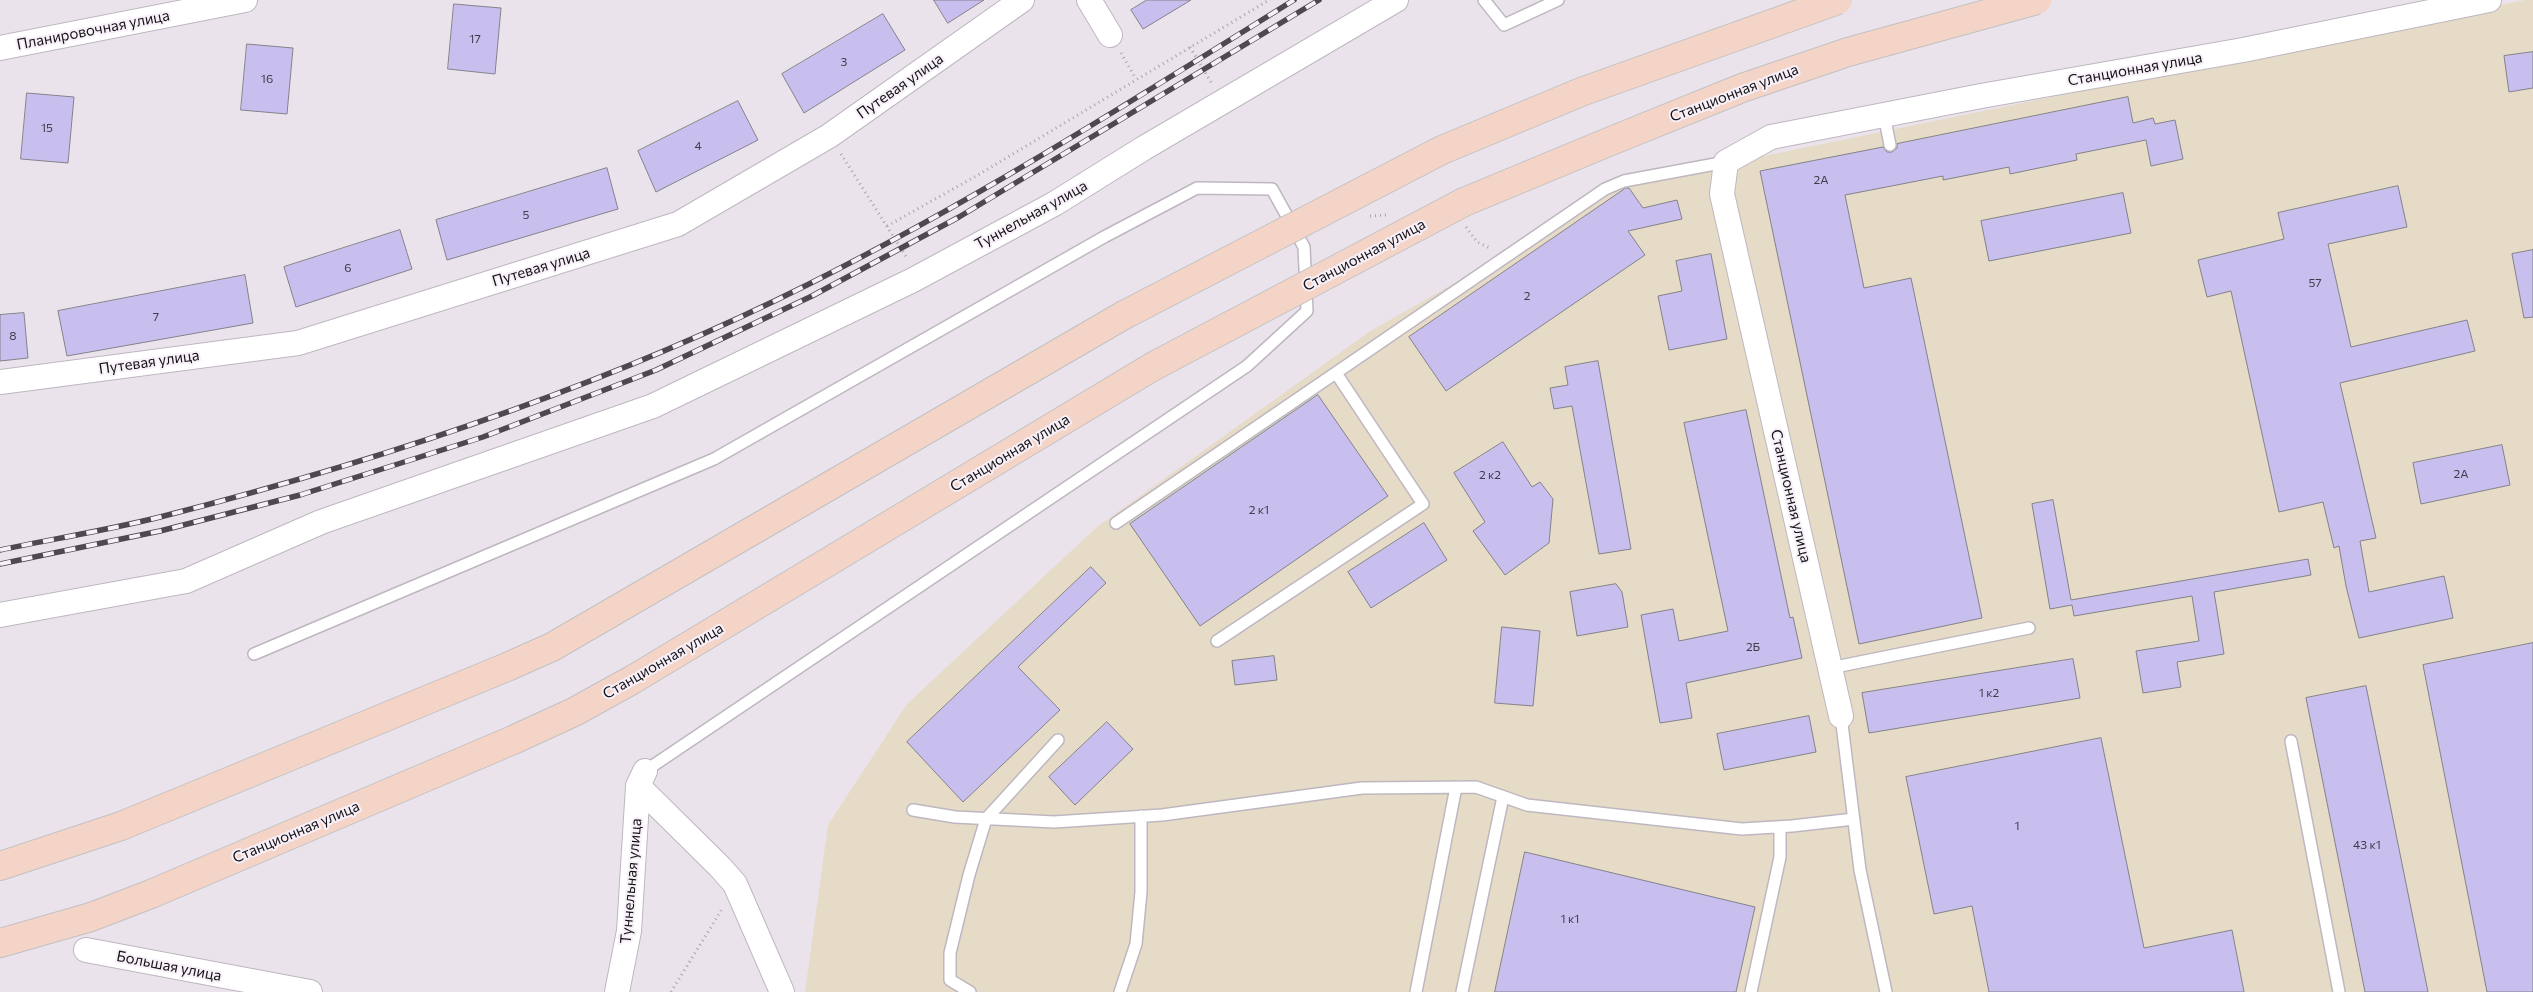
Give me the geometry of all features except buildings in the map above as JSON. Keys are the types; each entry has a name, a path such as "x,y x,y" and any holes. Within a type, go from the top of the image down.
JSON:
{"main road":[{"path":"0,866 121,826 552,647 1124,315 1442,150 1581,92 1838,0"},
{"name":"Станционная улица","path":"0,944 91,917 151,894 513,740 574,712 632,680 1152,367 1464,202 1742,88 1848,52 2037,0"}],"street":[{"name":"Планировочная улица","path":"0,48 246,0"},
{"name":"Путевая улица","path":"0,382 298,343 678,224 829,136 1022,0"},
{"path":"1089,0 1110,35"},
{"name":"Туннельная улица","path":"0,615 186,581 321,522 653,406 913,280 1046,209 1217,92 1396,0"},
{"name":"Станционная улица","path":"1841,716 1722,194 1726,162 1771,137 2243,50 2489,0"},
{"path":"642,779 735,884 782,992"},
{"name":"Туннельная улица","path":"617,992 629,931 642,779"},
{"name":"Большая улица","path":"86,950 310,992"}],"lane":[{"path":"1484,0 1504,25 1558,0"},
{"path":"1884,115 1890,145"},
{"path":"1116,523 1605,189 1624,181 1726,162"},
{"path":"254,654 714,459 1104,237 1196,188 1272,189 1304,247 1307,311 1247,366 642,779"},
{"path":"1217,641 1423,504 1336,373"},
{"path":"1830,668 2029,628"},
{"path":"1841,716 1860,870 1886,992"},
{"path":"970,992 950,980 950,952 969,875 986,819 1058,740"},
{"path":"2291,741 2339,992"},
{"path":"1416,992 1456,787"},
{"path":"913,810 955,818 1054,822 1141,816 1362,788 1476,787 1527,805 1742,829 1854,819"},
{"path":"1462,992 1503,797"},
{"path":"1120,992 1136,944 1141,892 1141,816"},
{"path":"1751,992 1780,858 1780,827"}],"path":[{"path":"887,226 978,174 1268,0"},
{"path":"1110,35 1136,79"},
{"path":"1190,47 1217,92"},
{"path":"1217,92 1220,78"},
{"path":"1203,88 1217,92"},
{"path":"829,136 911,262"},
{"path":"1466,227 1477,242"},
{"path":"671,992 708,935 735,884"}],"shaded area":[{"path":"2525,0 2533,0 2533,992 805,992 828,825 907,704 1097,527 1369,332 1627,184"}],"railway":[{"path":"0,550 160,517 326,471 409,446 491,418 653,356 809,284 933,218 1054,148 1294,0"},
{"path":"0,564 160,531 300,495 483,437 656,370 812,296 959,217 1319,0"}]}
